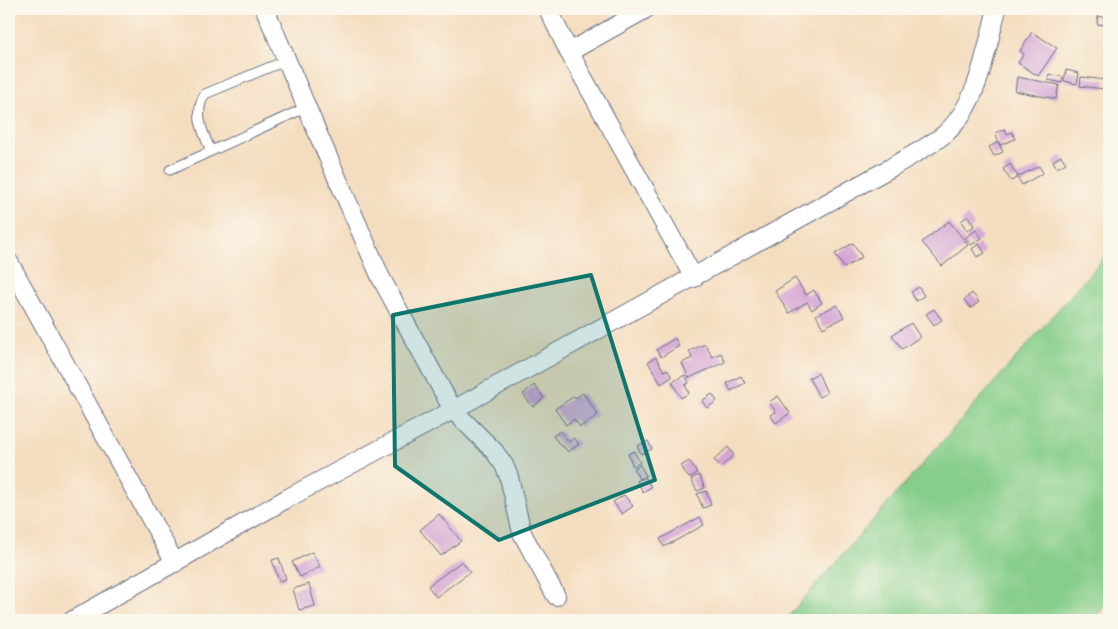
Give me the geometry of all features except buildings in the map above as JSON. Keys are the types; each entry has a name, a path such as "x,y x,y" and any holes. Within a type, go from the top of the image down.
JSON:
{"street":[{"path":"266,9 381,278 453,410 494,451 504,465 509,477 522,533 556,596"},
{"path":"548,9 569,52 694,278"},
{"path":"569,52 646,9"},
{"path":"73,620 288,498 694,278 892,167 946,132 963,113 974,91 997,9"},
{"path":"9,262 175,563"}],"lane":[{"path":"211,151 200,121 201,100 204,94 287,60"},
{"path":"170,170 307,107"}],"highlighted area":[{"path":"591,275 655,480 499,540 395,466 393,315"}],"green space":[{"path":"1109,252 1109,601 1093,620 785,620"}]}
